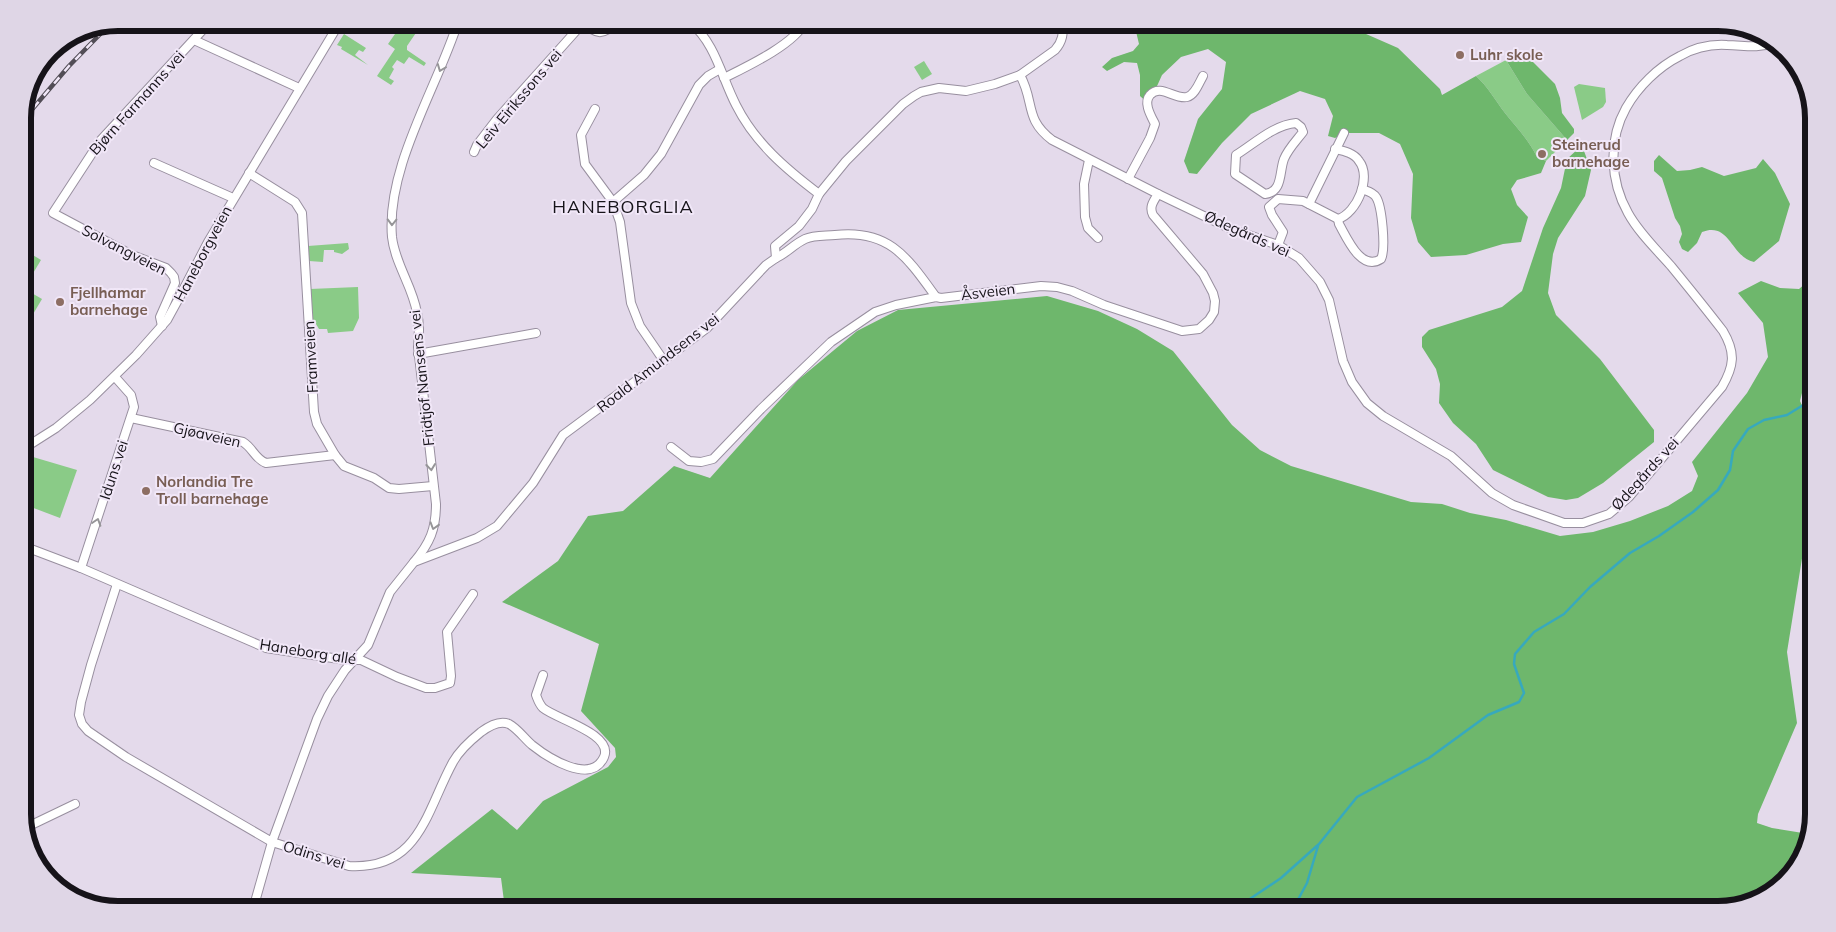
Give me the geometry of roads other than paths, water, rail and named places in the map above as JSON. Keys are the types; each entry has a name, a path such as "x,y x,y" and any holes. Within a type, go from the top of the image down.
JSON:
{"street":[{"name":"Bjørn Farmanns vei","path":"53,213 100,141 202,31"},
{"name":"Haneborgveien","path":"31,444 61,424 115,376 162,326 174,308 233,198 334,31"},
{"name":"Fridtjof Nansens vei","path":"256,901 272,842 317,719 328,696 345,670 368,645 390,592 426,548 436,522 436,504 418,354 420,330 417,311 396,257 392,237 392,216 395,192 411,140 454,31"},
{"name":"Leiv Eirikssons vei","path":"474,152 477,145 498,119 576,31"},
{"path":"698,31 711,46 736,106 758,140 767,150 819,194"},
{"path":"724,78 769,54 799,31"},
{"name":"Roald Amundsens vei","path":"416,562 476,538 497,526 533,483 564,435 707,328 766,265 776,258 775,246 799,226 812,209 819,194 846,160 903,104 921,92 939,88 966,91 980,89 1020,75 1060,45 1063,39 1063,31"},
{"path":"194,40 299,88"},
{"name":"Ødegårds vei","path":"1020,75 1026,87 1032,115 1039,128 1052,140 1231,229 1278,246 1299,258 1320,282 1333,311 1341,352 1348,372 1359,393 1379,413 1451,456 1492,493 1512,505 1564,523 1583,523 1601,518 1615,510 1629,497 1722,387 1731,369 1733,354 1732,346 1724,331 1636,225 1623,203 1618,191 1613,165 1615,140 1623,114 1642,86 1653,75 1679,56 1710,46 1730,44 1758,47 1765,45"},
{"path":"613,202 644,175 661,154 699,85 708,76 720,69"},
{"path":"1128,179 1150,138 1155,124 1148,104 1149,96 1160,90 1181,97 1188,97 1192,94 1202,76"},
{"path":"594,109 581,134 585,164 613,202 620,222 631,303 640,326 664,361"},
{"path":"1278,246 1283,232 1269,207 1273,197 1277,188 1284,160 1302,132 1301,127 1296,123 1280,128 1236,155 1235,174 1265,194 1273,197 1309,204 1338,219 1339,224 1357,254 1371,262 1376,262 1382,259 1384,254 1379,207 1376,197 1371,192 1362,189"},
{"path":"1309,204 1344,133"},
{"path":"1335,149 1349,153 1360,162 1365,174 1362,189 1347,214 1338,219"},
{"path":"1090,160 1084,184 1085,217 1088,228 1098,238"},
{"path":"154,163 233,198"},
{"name":"Framveien","path":"249,172 295,202 302,214 314,412 317,424 335,455 344,466 374,478 390,488 433,486"},
{"name":"Åsveien","path":"671,447 689,461 701,462 713,459 761,409 831,342 875,312 896,305 936,297 941,298 1042,286 1057,287 1072,291 1104,306 1182,331 1199,329 1209,320 1214,312 1215,302 1213,293 1203,274 1153,216 1151,206 1158,194"},
{"name":"Solvangveien","path":"53,213 132,254 166,268 171,273 175,283 160,317 162,326"},
{"path":"776,258 812,237 866,234 899,251 936,297"},
{"path":"418,354 536,333"},
{"name":"Iduns vei","path":"81,568 134,407 133,398 115,376"},
{"name":"Gjøaveien","path":"131,418 243,442 249,446 258,459 266,463 335,455"},
{"name":"Haneborg allé","path":"31,549 81,568 266,648 346,660 361,660 417,686 435,688 450,683 447,632 473,594"},
{"name":"Odins vei","path":"117,584 81,702 80,715 82,724 97,739 272,842 349,866 361,867 397,856 415,839 454,761 468,744 491,725 509,724 531,745 547,756 573,768 585,770 596,766 605,755 602,744 587,730 554,715 540,704 536,695 543,675"},
{"path":"32,825 75,804"}],"waterway":[{"path":"1247,901 1281,878 1319,844 1357,797 1429,758 1488,715 1519,702 1524,693 1514,664 1515,654 1534,632 1564,614 1590,587 1630,553 1659,536 1693,512 1718,490 1730,470 1733,451 1748,429 1764,420 1787,415 1805,404"},
{"path":"1297,901 1307,883 1318,846"}],"railway":[{"path":"31,110 69,66 101,33"}],"place":[{"name":"Luhr skole","path":"1460,55"},
{"name":"Steinerud barnehage","path":"1542,154"},
{"name":"Fjellhamar barnehage","path":"60,302"},
{"name":"Norlandia Tre Troll barnehage","path":"146,491"}],"district":[{"name":"HANEBORGLIA","path":"623,207"}]}
